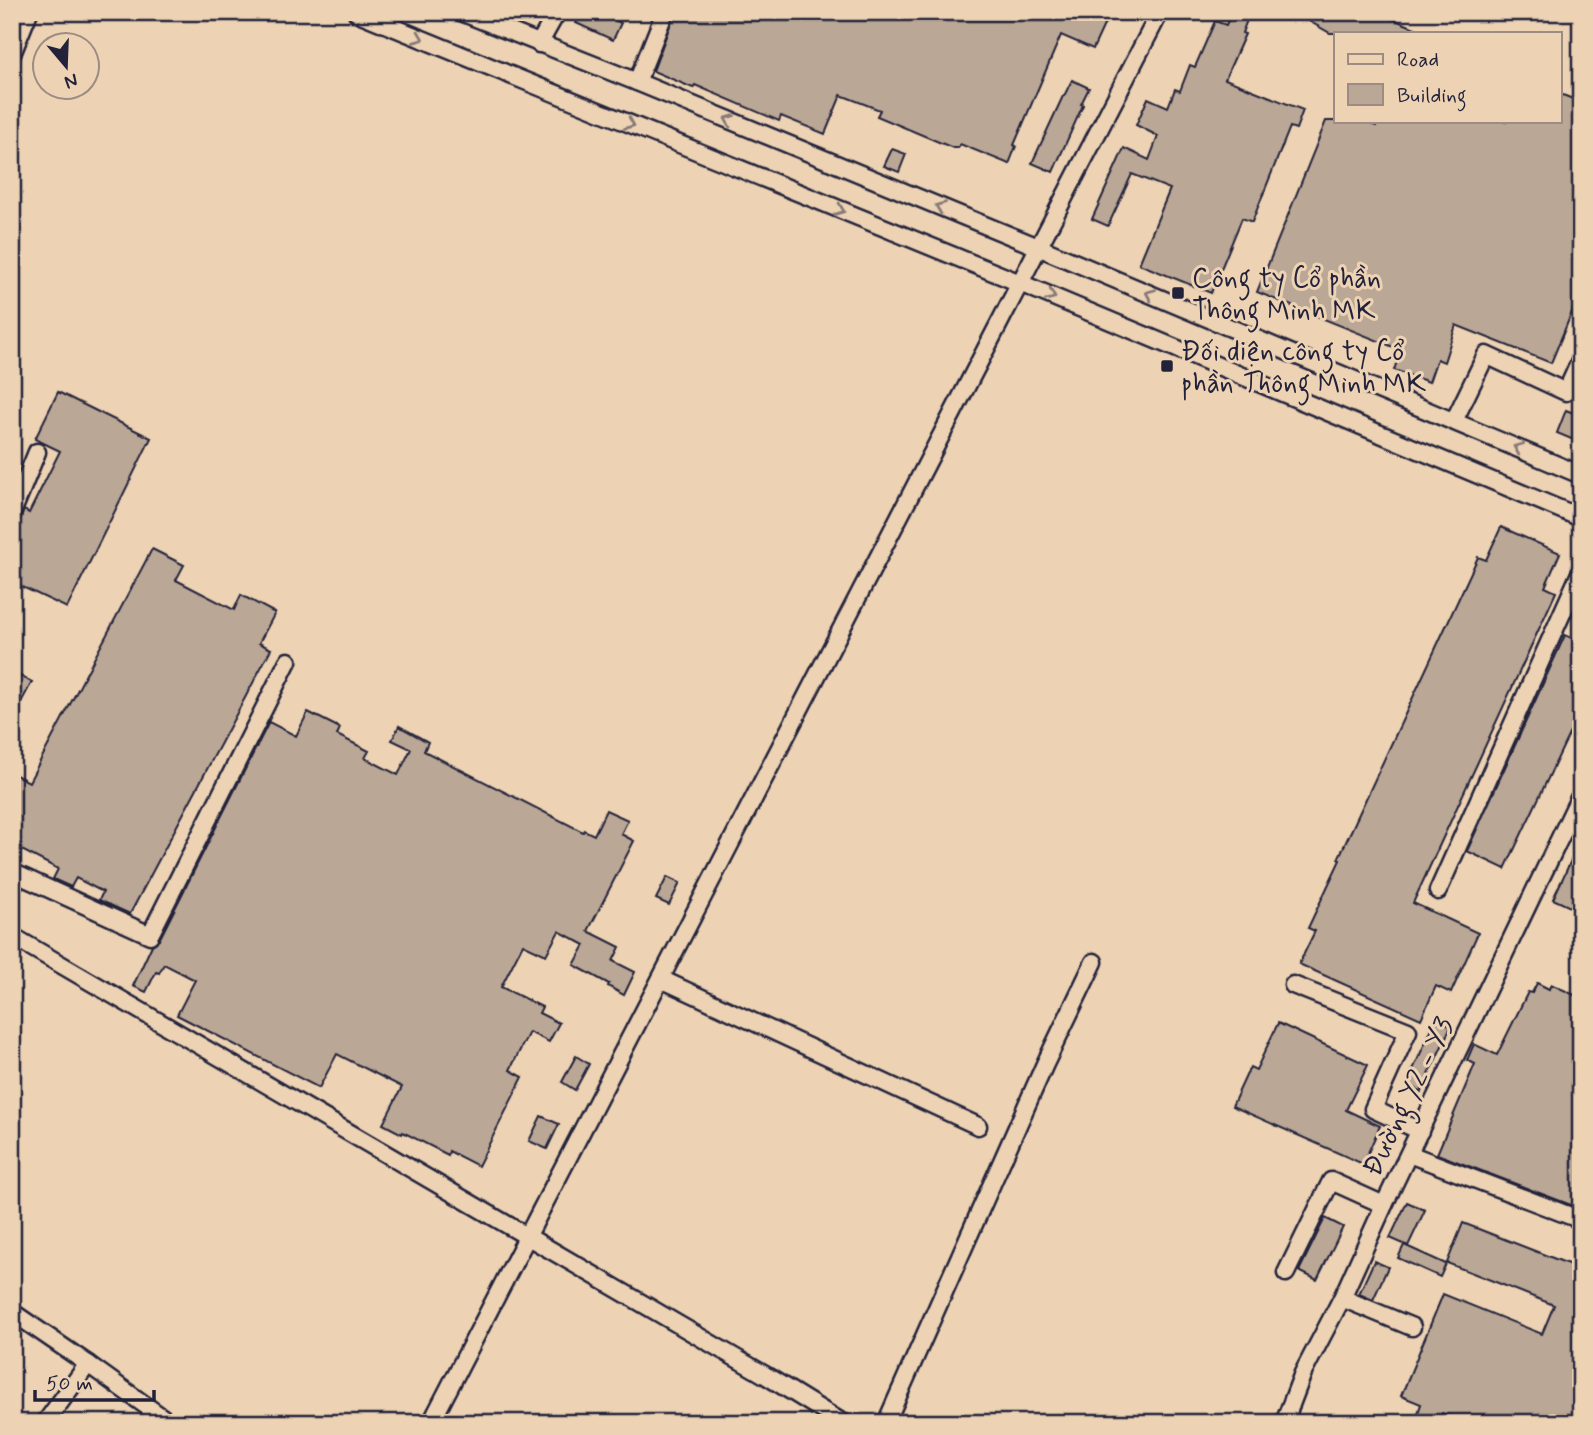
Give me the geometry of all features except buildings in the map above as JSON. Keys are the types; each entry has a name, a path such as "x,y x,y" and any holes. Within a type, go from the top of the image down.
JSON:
{"street":[{"path":"12,54 29,12"},
{"path":"356,12 1020,283 1581,518"},
{"path":"461,12 1038,247 1581,475"},
{"path":"539,44 557,12"},
{"path":"637,82 665,12"},
{"path":"431,1423 1160,12"},
{"path":"1454,421 1486,355 1566,393 1581,359"},
{"path":"12,513 37,452"},
{"path":"1438,891 1581,570"},
{"path":"12,872 150,935 288,661"},
{"name":"Đường Y2 - Y3","path":"1284,1423 1304,1373 1581,794"},
{"path":"12,936 843,1423"},
{"path":"886,1423 1045,1064 1094,962"},
{"path":"661,979 978,1126"},
{"path":"1293,985 1408,1031 1373,1109 1420,1131"},
{"path":"1409,1154 1581,1220"},
{"path":"1286,1273 1331,1181 1384,1205"},
{"path":"1342,1298 1412,1327"},
{"path":"12,1312 170,1423"},
{"path":"45,1423 88,1364"}],"place":[{"name":"Công ty Cổ phần Thông Minh MK","path":"1178,293"},
{"name":"Đối diện công ty Cổ phần Thông Minh MK","path":"1167,366"}]}
